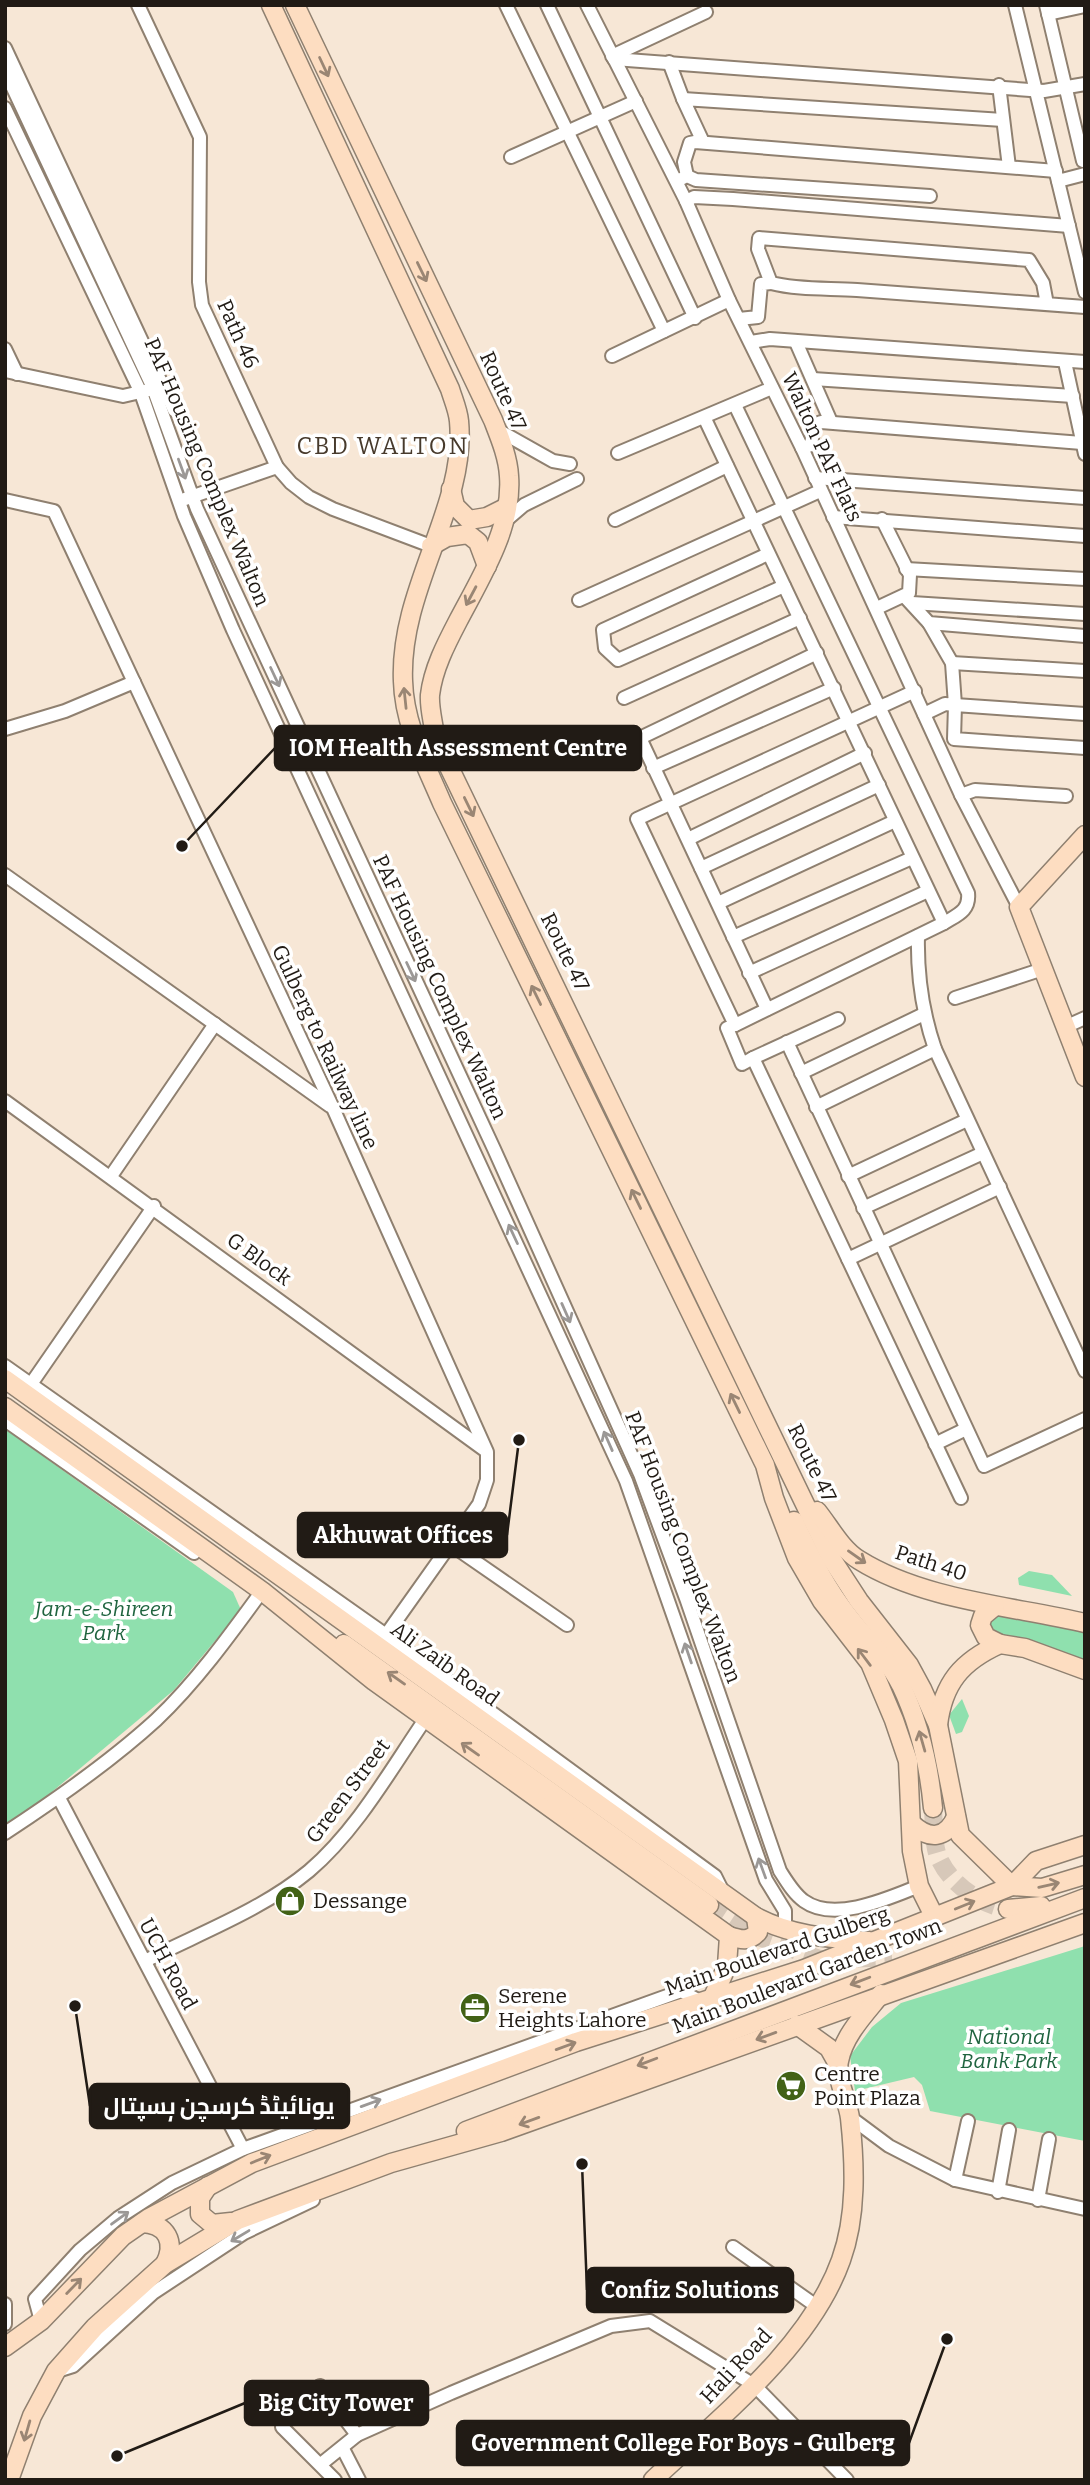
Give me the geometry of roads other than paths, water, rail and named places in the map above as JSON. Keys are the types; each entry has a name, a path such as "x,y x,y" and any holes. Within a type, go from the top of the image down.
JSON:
{"street":[{"name":"Path 46","path":"138,5 200,137 199,282 202,305 277,467 309,497 431,546"},
{"name":"Route 47","path":"271,5 450,389 459,419 458,452 451,489 405,632 406,711 417,743 442,803 765,1465 774,1499 797,1558 822,1601 870,1663 908,1761 912,1851 919,1886 935,1917"},
{"name":"Route 47","path":"295,5 496,429 510,476 505,515 487,566 443,649 434,677 430,697 435,738 840,1574 909,1665 938,1725 960,1835 1012,1886"},
{"path":"506,5 664,331"},
{"path":"547,5 695,318"},
{"name":"Walton PAF Flats","path":"587,5 636,101 682,179 686,201 729,300 803,448 820,491 877,608 961,795 1019,907"},
{"path":"1015,5 1085,292"},
{"path":"930,196 682,179 690,143 703,142 1009,167 1057,176 1084,168 1047,10 1085,6"},
{"path":"613,58 706,12"},
{"path":"5,48 152,388 174,410"},
{"path":"613,58 999,85 1044,91 1085,84"},
{"path":"668,62 703,142"},
{"name":"PAF Housing Complex Walton","path":"5,71 152,388 193,498 494,1149 639,1474 687,1601 780,1871 804,1901 832,1909 860,1907 919,1886"},
{"path":"999,85 1009,167"},
{"path":"683,99 1003,120"},
{"path":"511,157 636,101"},
{"name":"PAF Housing Complex Walton","path":"5,108 152,388 179,501 233,630 626,1481 766,1880 785,1911 785,1930"},
{"path":"686,201 694,197 733,199 1069,226"},
{"path":"771,283 758,249 759,238 1029,260 1043,282 1047,304"},
{"path":"739,319 758,317 761,284 771,283 1085,307"},
{"path":"612,356 729,300"},
{"path":"751,342 770,339 1085,362"},
{"path":"796,342 831,422"},
{"path":"5,349 11,372 123,396 152,388"},
{"path":"803,448 811,445 814,425 831,422 1083,449 1065,362"},
{"path":"813,379 1073,396"},
{"path":"618,453 705,419 772,388"},
{"path":"735,405 968,894 966,910 944,923 727,1028 742,1063 838,1019"},
{"path":"705,419 944,923"},
{"path":"496,429 553,461 570,464"},
{"path":"615,520 727,466"},
{"path":"179,501 277,467"},
{"path":"815,478 1085,498"},
{"path":"451,489 459,513 468,520 505,515 577,479"},
{"path":"579,600 783,505 820,491"},
{"name":"Gulberg to Railway line","path":"5,500 54,511 333,1108 487,1452 487,1480 479,1504 386,1635"},
{"path":"834,517 1085,536"},
{"path":"882,519 910,575 909,600 929,623 952,663 954,739 1085,748"},
{"path":"431,546 447,537 468,534 478,542 487,566"},
{"path":"768,554 603,630 605,648 618,660 784,586"},
{"path":"906,569 1085,579"},
{"path":"877,608 909,600 1085,614"},
{"path":"624,698 800,618"},
{"path":"929,623 1085,636"},
{"path":"767,1009 639,740 641,736 817,653"},
{"path":"952,663 1085,671"},
{"path":"5,729 65,711 134,682"},
{"path":"653,768 834,688"},
{"path":"736,1025 637,819 915,691"},
{"path":"924,713 945,704 1085,714"},
{"path":"688,839 865,753"},
{"path":"701,868 879,785"},
{"path":"961,795 975,790 1066,796"},
{"path":"718,903 895,821"},
{"path":"1085,835 1019,907 1085,1077"},
{"path":"733,937 912,858"},
{"path":"5,875 333,1108"},
{"path":"749,973 928,891"},
{"path":"918,936 917,970 923,1014 935,1049 1085,1371"},
{"path":"955,998 1043,969"},
{"path":"801,1073 923,1014"},
{"path":"1065,1027 1085,1018"},
{"path":"111,1175 215,1024"},
{"path":"787,1042 984,1466 1085,1419"},
{"path":"816,1107 935,1049"},
{"path":"753,1058 961,1498"},
{"name":"G Block","path":"5,1101 111,1175 487,1452"},
{"path":"848,1176 967,1119"},
{"path":"863,1208 983,1153"},
{"path":"848,1259 1000,1187"},
{"path":"31,1384 153,1206"},
{"path":"5,1366 386,1635 715,1876 723,1892"},
{"name":"Ali Zaib Road","path":"5,1379 756,1917 785,1930 810,1936 876,1941"},
{"path":"5,1407 262,1591 390,1674 709,1905"},
{"path":"5,1420 233,1580 262,1591 374,1681 729,1936 746,1940 752,1938 758,1932 756,1917"},
{"path":"935,1444 966,1429"},
{"path":"765,1465 821,1576 841,1607 863,1630 900,1683 915,1717 929,1766 933,1808"},
{"name":"Path 40","path":"798,1486 858,1559 891,1575 995,1606 1085,1623"},
{"path":"450,1544 567,1625"},
{"path":"5,1833 58,1798 156,1719 226,1640 262,1591"},
{"path":"995,1606 983,1616 980,1625 986,1637 1000,1644 1025,1648 1085,1670"},
{"path":"938,1725 940,1705 958,1670 1000,1644"},
{"name":"Green Street","path":"145,1961 267,1900 311,1869 349,1828 426,1718"},
{"name":"UCH Road","path":"58,1798 243,2149"},
{"path":"912,1824 928,1835 937,1836 951,1828 956,1817"},
{"name":"Main Boulevard Gulberg","path":"5,2347 41,2321 107,2251 142,2223 252,2163 412,2101 576,2042 804,1969 1012,1886 1036,1861 1085,1845"},
{"path":"1012,1886 1042,1888 1085,1875"},
{"path":"1008,1909 1077,1900"},
{"name":"Main Boulevard Garden Town","path":"391,2163 513,2112 1077,1900"},
{"path":"210,2184 198,2206 205,2220 220,2225 238,2220 391,2163 500,2132 881,1993 1085,1923"},
{"path":"892,1957 994,1930"},
{"path":"41,2321 35,2299 80,2250 118,2218 172,2183 243,2149 681,1991 707,2001 727,1966 729,1936"},
{"path":"838,2064 845,2042 881,1993"},
{"path":"797,2025 829,2048 838,2064"},
{"name":"Hali Road","path":"653,2480 754,2385 819,2308 842,2258 852,2215 850,2117 838,2064"},
{"path":"850,2117 889,2146 955,2180 998,2192 1085,2209"},
{"path":"955,2180 968,2120"},
{"path":"998,2192 1009,2130"},
{"path":"1038,2200 1049,2139"},
{"path":"52,2377 73,2366 153,2293 244,2233 312,2201 343,2180"},
{"path":"9,2480 32,2416 52,2377 95,2327 165,2264 238,2220"},
{"path":"142,2223 156,2224 167,2233 171,2246 165,2264"},
{"path":"733,2247 819,2308"},
{"path":"5,2304 5,2324"},
{"path":"321,2464 343,2449 357,2435 611,2326 650,2321 754,2385 847,2480"},
{"path":"320,2386 357,2435"},
{"path":"282,2427 335,2480"},
{"path":"343,2449 359,2480"}],"tunnel":[{"path":"933,1808 937,1853 948,1873 975,1897 1008,1909"},
{"path":"709,1905 756,1936 822,1960 892,1957"}],"place":[{"name":"IOM Health Assessment Centre","path":"182,846"},
{"name":"Akhuwat Offices","path":"519,1440"},
{"name":"Dessange","path":"290,1901"},
{"name":"یونائیٹڈ کرسچن ہسپتال","path":"75,2006"},
{"name":"Serene Heights Lahore","path":"475,2008"},
{"name":"Centre Point Plaza","path":"791,2086"},
{"name":"Confiz Solutions","path":"582,2164"},
{"name":"Government College For Boys - Gulberg","path":"947,2339"},
{"name":"Big City Tower","path":"117,2456"}],"district":[{"name":"CBD WALTON","path":"383,446"}],"park label":[{"name":"Jam-e-Shireen Park","path":"104,1621"},
{"name":"National Bank Park","path":"1009,2049"}]}
